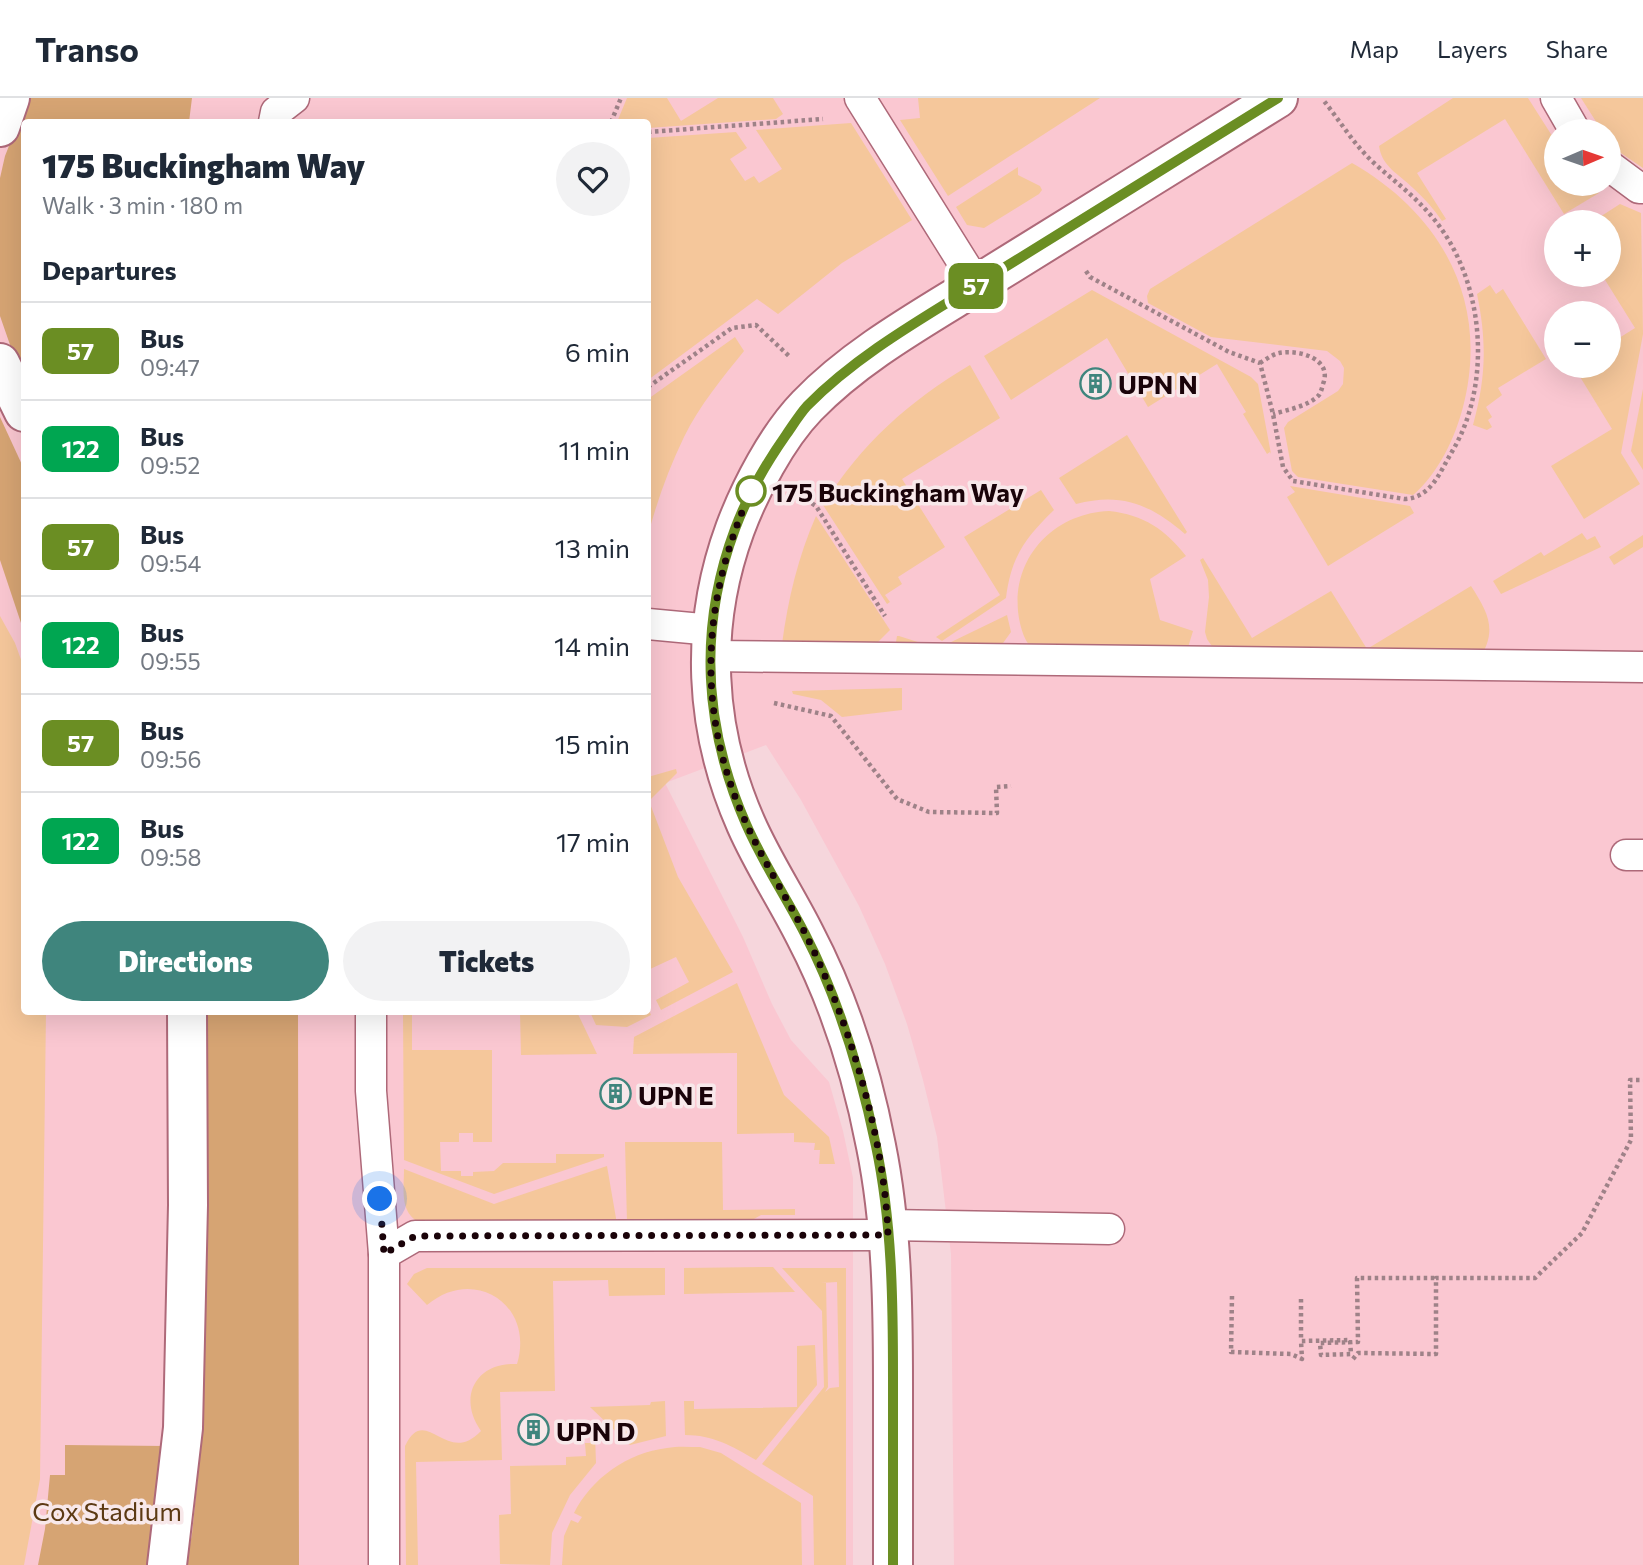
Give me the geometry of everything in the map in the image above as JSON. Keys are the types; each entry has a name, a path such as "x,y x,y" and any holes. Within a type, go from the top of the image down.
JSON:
{"street":[{"path":"0,127 10,98"},
{"path":"893,1565 893,1317 888,1230 877,1149 865,1095 829,988 805,934 746,825 729,779 712,710 709,667 726,554 744,506 762,469 803,410 824,390 903,331 1278,98"},
{"path":"0,363 21,406"},
{"path":"167,1565 183,1428 188,1205 187,1015"}],"lane":[{"path":"275,119 276,112 294,98"},
{"path":"1556,98 1568,119"},
{"path":"866,107 977,285"},
{"path":"1621,175 1643,188"},
{"path":"651,625 711,643 892,659 1643,667"},
{"path":"371,1015 372,1091 384,1254 384,1565"},
{"path":"384,1254 415,1236 1109,1229"}],"path":[{"path":"612,119 621,98"},
{"path":"1259,363 1273,414 1283,467 1293,481 1418,499 1430,488 1461,435 1478,358 1476,324 1469,286 1452,246 1435,220 1409,191 1373,162 1322,98"},
{"path":"651,132 866,107"},
{"path":"1059,233 1090,277 1229,352 1259,363 1279,353 1305,355 1320,361 1325,370 1325,379 1319,395 1301,405 1273,414"},
{"path":"651,385 732,328 756,325 824,390"},
{"path":"762,469 816,506 894,631 892,659"},
{"path":"774,703 831,716 897,799 929,812 997,813 996,787 1011,786"},
{"path":"1301,1341 1350,1340 1350,1347 1351,1354 1321,1355 1320,1343 1345,1343 1358,1342 1357,1278 1535,1278 1582,1233 1631,1140 1630,1080 1643,1080"},
{"path":"1353,1359 1357,1353 1436,1354 1436,1278"},
{"path":"1232,1296 1231,1352 1291,1354 1302,1359 1301,1299"}],"shaded area":[{"path":"0,98 1643,98 1643,1565 954,1565 951,1254 937,1137 907,1024 885,964 859,906 801,800 766,745 665,783 743,937 791,1040 829,1082 853,1178 853,1565 0,1565"},
{"path":"627,98 667,98 681,121 718,98 773,98 783,114 776,119 651,128 651,119 618,119"},
{"path":"918,98 1100,98 948,196 900,120 920,118"},
{"path":"1453,98 1528,98 1544,123 1544,182 1505,119 1417,173 1446,219 1442,221 1421,196 1387,165 1379,146"},
{"path":"1581,98 1643,98 1643,168 1621,153 1621,119 1594,119"},
{"path":"851,123 912,220 842,263 778,314 757,299 651,378 651,138 736,132 747,148 730,159 745,181 754,176 759,183 782,169 756,130"},
{"path":"1352,163 1384,184 1412,208 1434,236 1452,266 1464,298 1470,332 1470,369 1463,407 1444,455 1430,477 1413,495 1298,477 1292,471 1284,428 1288,422 1338,391 1343,384 1344,368 1340,361 1327,351 1211,337 1148,303 1150,289"},
{"path":"1018,167 1018,175 1040,186 1042,190 1039,194 984,228 967,225 956,207"},
{"path":"1553,196 1594,196 1571,210 1562,210"},
{"path":"1620,204 1641,213 1643,334 1621,453 1640,484 1584,519 1551,466 1612,429 1581,378 1621,378 1621,337 1635,328 1621,301 1618,301 1609,287 1621,287 1621,210 1611,210"},
{"path":"1490,285 1496,294 1503,289 1544,356 1544,360 1498,388 1502,395 1486,407 1492,417 1488,420 1492,427 1487,430 1473,425 1481,391 1484,360 1477,294"},
{"path":"1092,290 1251,377 1258,384 1271,454 1267,454 1243,414 1246,412 1217,364 1148,407 1107,338 1011,400 984,356"},
{"path":"735,337 744,351 690,425 673,461 651,524 651,397"},
{"path":"970,365 1000,418 902,479 945,547 898,577 902,584 885,595 890,602 887,604 823,505 870,443 926,394"},
{"path":"1643,389 1643,470 1631,451"},
{"path":"1127,435 1187,532 1185,534 1160,515 1134,503 1107,499 1076,504 1059,478"},
{"path":"1290,486 1410,506 1414,513 1328,566 1287,497 1295,492"},
{"path":"1041,490 1054,510 1021,549 1008,584 1006,598 942,641 936,637 1000,595 964,537"},
{"path":"1109,511 1133,516 1153,525 1170,538 1186,556 1150,579 1160,620 1193,631 1186,654 1034,651 1025,639 1018,615 1018,591 1031,555 1056,529 1072,520"},
{"path":"816,516 890,630 873,647 782,644 794,578"},
{"path":"1582,533 1587,540 1595,536 1601,547 1501,594 1493,581 1541,552 1544,556"},
{"path":"1643,535 1643,547 1614,565 1609,557"},
{"path":"1203,558 1252,638 1331,591 1367,649 1471,586 1483,605 1489,623 1488,641 1478,661 1218,655 1205,632 1209,597 1208,580 1200,560"},
{"path":"1007,615 1011,632 998,650 895,648 897,636 924,644 945,645"},
{"path":"0,616 21,660 21,1015 46,1015 40,1479 24,1565 0,1565"},
{"path":"902,688 902,710 842,717 821,700 793,694 792,691"},
{"path":"676,769 677,773 651,799 651,776"},
{"path":"651,806 678,877 733,972 661,1010 656,1000 689,982 676,957 651,969"},
{"path":"737,983 784,1095 829,1137 835,1164 819,1164 820,1150 814,1150 815,1143 794,1142 794,1133 737,1134 737,1053 633,1054 634,1037"},
{"path":"403,1015 412,1015 412,1050 492,1050 492,1142 473,1142 473,1133 459,1133 459,1142 440,1142 441,1171 461,1171 461,1176 473,1176 473,1172 494,1171 503,1163 556,1163 556,1154 604,1154 604,1157 494,1194 404,1160"},
{"path":"520,1015 578,1015 597,1054 521,1055"},
{"path":"591,1015 651,1015 627,1027 596,1025"},
{"path":"625,1142 722,1142 723,1210 795,1209 795,1215 761,1215 747,1223 627,1223"},
{"path":"607,1166 617,1224 421,1223 409,1214 404,1200 404,1169 494,1204"},
{"path":"773,1267 795,1292 684,1294 684,1268"},
{"path":"427,1268 665,1268 665,1295 609,1296 608,1280 553,1281 555,1391 500,1392 502,1460 416,1462 418,1565 406,1565 405,1446 413,1434 421,1430 457,1443 469,1440 481,1431 471,1406 471,1394 475,1384 481,1375 491,1369 517,1364 520,1343 517,1324 509,1309 496,1297 481,1291 463,1289 445,1294 427,1305 407,1284 414,1274"},
{"path":"782,1268 846,1268 846,1565 814,1565 813,1496 762,1464 824,1387 822,1311","holes":["837,1282 839,1387 825,1392 828,1387 826,1283 821,1283"]},
{"path":"815,1345 817,1385 756,1460 713,1439 685,1435 684,1401 694,1401 694,1409 797,1407 797,1346"},
{"path":"665,1401 666,1436 630,1445 590,1407 650,1405 651,1402"},
{"path":"590,1435 595,1435 596,1463 570,1495 552,1533 550,1565 500,1564 499,1515 511,1514 510,1466 566,1465 566,1457 586,1456 585,1443 590,1443"},
{"path":"675,1447 700,1447 721,1453 801,1503 802,1565 562,1565 564,1536 571,1520 578,1523 582,1517 574,1513 601,1478 638,1455"}],"green space":[{"path":"28,98 192,98 189,119 21,119 21,376 0,316 0,178 5,156"},
{"path":"0,417 21,462 21,623 0,560"},
{"path":"202,1015 298,1015 299,1565 186,1565 199,1464"},
{"name":"Cox Stadium","path":"65,1445 166,1446 154,1565 38,1565 45,1529 50,1475 65,1475"}],"bus line":[{"name":"57","path":"893,1565 893,1317 886,1202 865,1095 829,988 805,934 746,825 729,779 712,710 709,667 712,630 726,554 744,506 762,469 803,410 824,390 903,331 1278,98"}],"place":[{"name":"UPN N","path":"1095,383"},
{"name":"175 Buckingham Way","path":"751,491"},
{"name":"UPN E","path":"615,1094"},
{"name":"UPN D","path":"533,1430"}],"route":[{"path":"380,1199 384,1254 415,1236 888,1235 886,1202 877,1149 865,1095 849,1043 805,934 746,825 729,779 712,710 709,667 712,630 726,554 752,489 751,491"}]}
